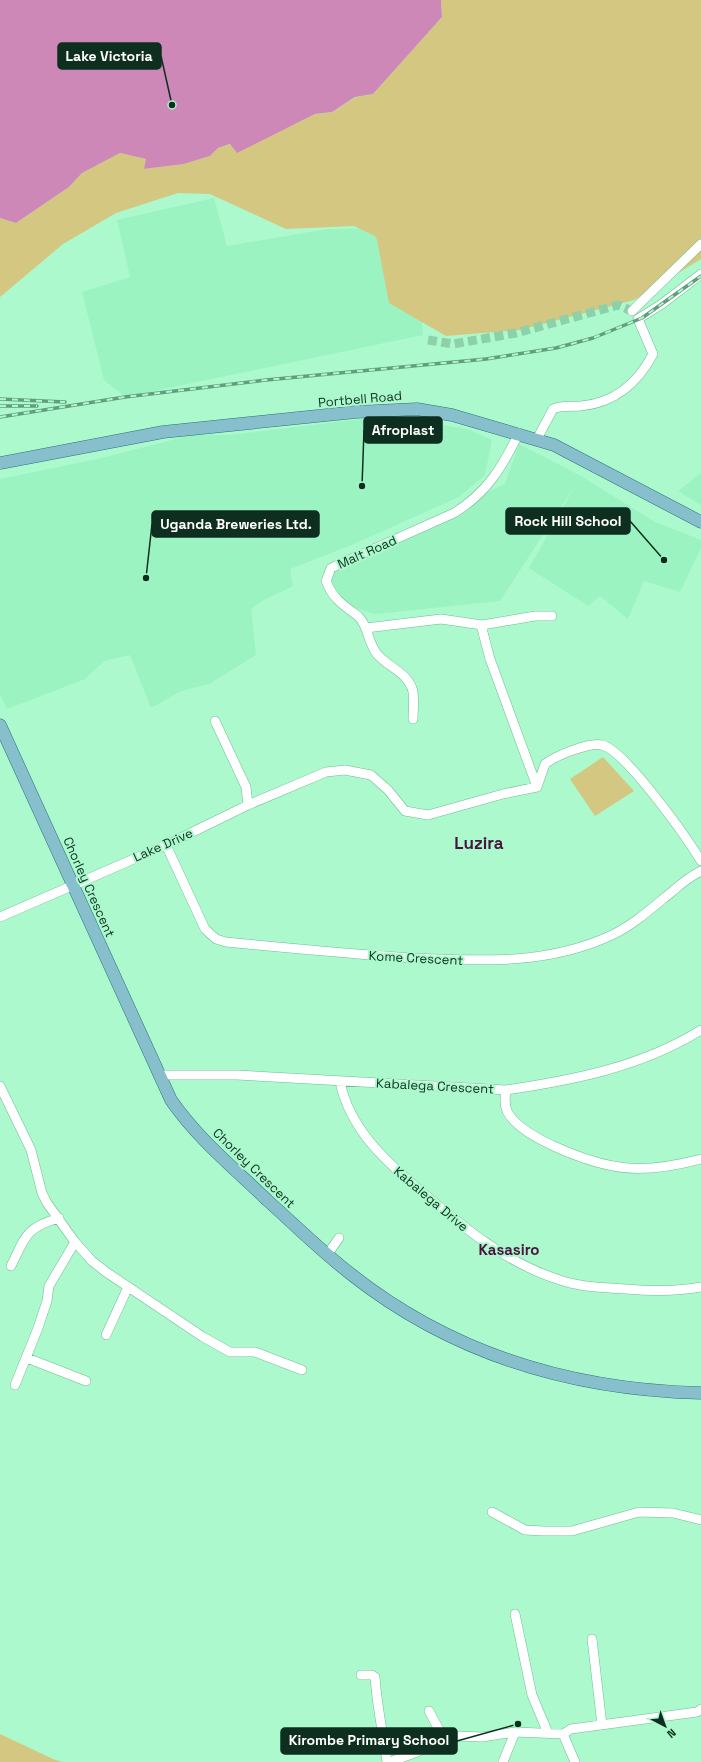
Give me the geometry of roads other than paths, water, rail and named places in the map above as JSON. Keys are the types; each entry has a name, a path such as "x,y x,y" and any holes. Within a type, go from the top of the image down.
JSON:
{"main road":[{"name":"Portbell Road","path":"0,463 163,432 401,408 452,414 537,439 576,455 701,522"},
{"name":"Chorley Crescent","path":"0,725 171,1100 195,1130 327,1255 353,1276 390,1302 426,1324 468,1346 526,1367 594,1384 635,1390 701,1393"}],"street":[{"path":"632,311 701,244"},
{"path":"537,439 553,409 561,406 590,405 610,399 618,395 639,376 653,354 638,319 662,304 701,274"},
{"name":"Malt Road","path":"413,719 412,687 402,674 377,654 370,644 366,628 359,617 348,611 331,592 326,581 331,569 460,509 496,475 519,433"},
{"path":"366,628 433,620 481,625 535,616 552,616"},
{"path":"481,625 490,659 537,787"},
{"path":"215,722 246,787 248,805"},
{"path":"537,787 542,768 547,762 588,745 604,745 629,767 650,790 683,832 701,861"},
{"name":"Lake Drive","path":"0,917 72,884 166,845 248,805 326,772 345,770 371,775 388,790 402,809 422,815 428,815 503,794 537,787"},
{"name":"Kome Crescent","path":"166,845 205,929 216,939 226,942 373,955 481,961 515,960 580,948 613,934 641,916 692,876 701,871"},
{"name":"Kabalega Crescent","path":"159,1075 237,1075 340,1082 506,1090 549,1084 622,1066 650,1056 700,1033"},
{"name":"Kabalega Drive","path":"340,1082 343,1096 353,1120 373,1147 459,1224 507,1257 542,1274 564,1281 585,1285 651,1291 701,1287"},
{"path":"0,1086 31,1150 42,1193 47,1203 75,1242 92,1261 203,1337 232,1353 255,1352 302,1370"},
{"path":"506,1090 506,1105 514,1120 532,1135 573,1155 614,1167 677,1165 701,1159"},
{"path":"11,1266 28,1233 39,1224 59,1218"},
{"path":"327,1255 339,1238"},
{"path":"14,1385 27,1358 47,1301 50,1286 75,1242"},
{"path":"106,1335 128,1286"},
{"path":"27,1358 86,1381"},
{"path":"492,1512 525,1530 544,1531 572,1531 639,1512 673,1513 701,1520"},
{"path":"515,1614 532,1695 548,1733"},
{"path":"592,1639 602,1725"},
{"path":"361,1674 372,1675 375,1678 377,1700 389,1762 417,1752 443,1737 482,1737 515,1732 563,1734 571,1729 701,1710"},
{"path":"429,1711 443,1737"},
{"path":"503,1762 515,1732"},
{"path":"563,1734 575,1762"}],"tunnel":[{"path":"428,340 453,344 516,333 618,305 632,311 636,316"}],"railway":[{"path":"0,417 125,397 266,380 486,359 556,348 593,338 642,318 701,276"},
{"path":"0,399 65,402"},
{"path":"0,406 37,406"}],"place":[{"name":"Lake Victoria","path":"172,105"},
{"name":"Afroplast","path":"362,486"},
{"name":"Rock Hill School","path":"664,560"},
{"name":"Uganda Breweries Ltd.","path":"146,578"},
{"name":"Kirombe Primary School","path":"518,1724"}],"district":[{"name":"Luzira","path":"479,843"},
{"name":"Kasasiro","path":"509,1249"}]}
